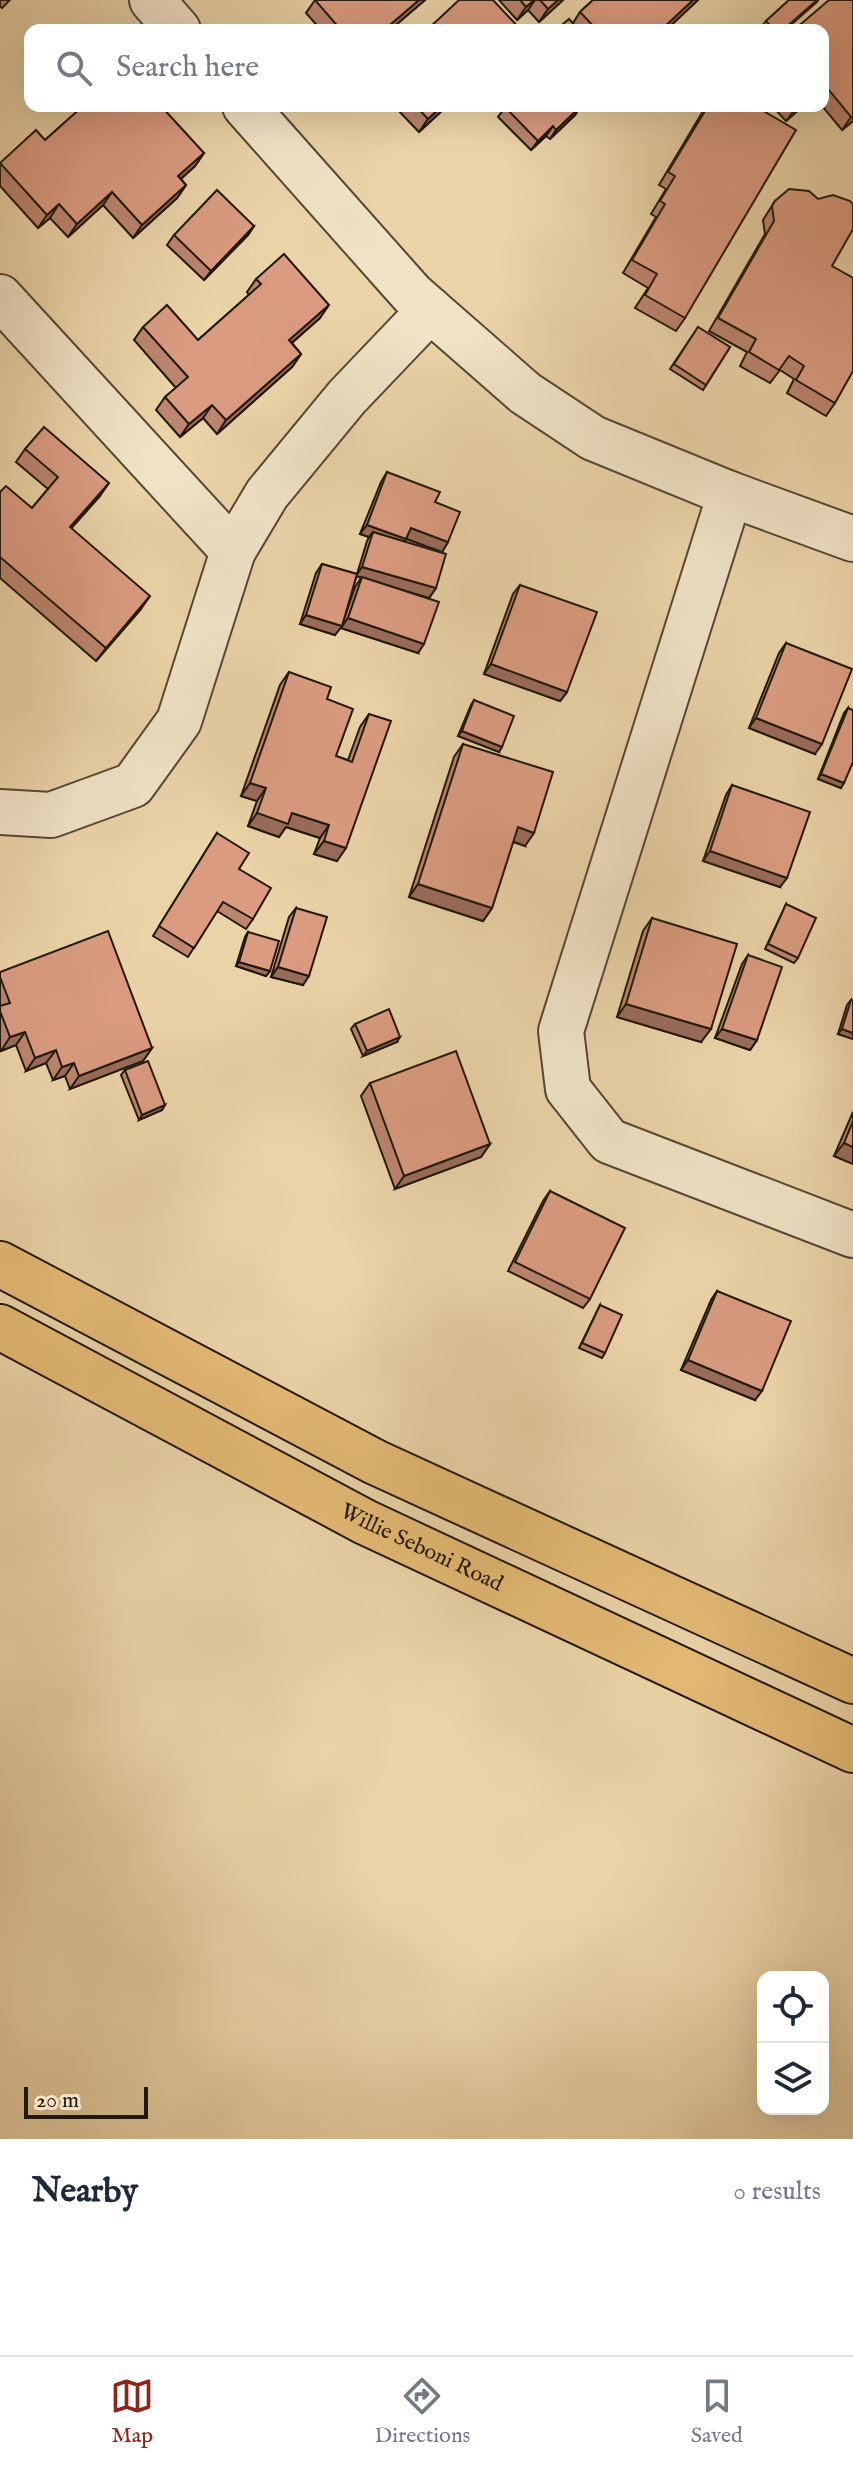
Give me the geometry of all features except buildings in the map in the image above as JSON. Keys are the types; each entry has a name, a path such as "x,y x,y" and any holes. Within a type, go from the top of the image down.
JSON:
{"main road":[{"path":"0,1264 375,1462 853,1681"},
{"name":"Willie Seboni Road","path":"0,1327 365,1522 853,1750"}],"street":[{"path":"152,0 173,24"},
{"path":"250,112 430,310 525,393 593,438 730,494 853,539"},
{"path":"0,297 233,551"},
{"path":"0,812 51,815 133,785 179,721 233,551 267,494 347,397 430,310"},
{"path":"730,494 561,1031 568,1089 609,1141 853,1235"}]}
